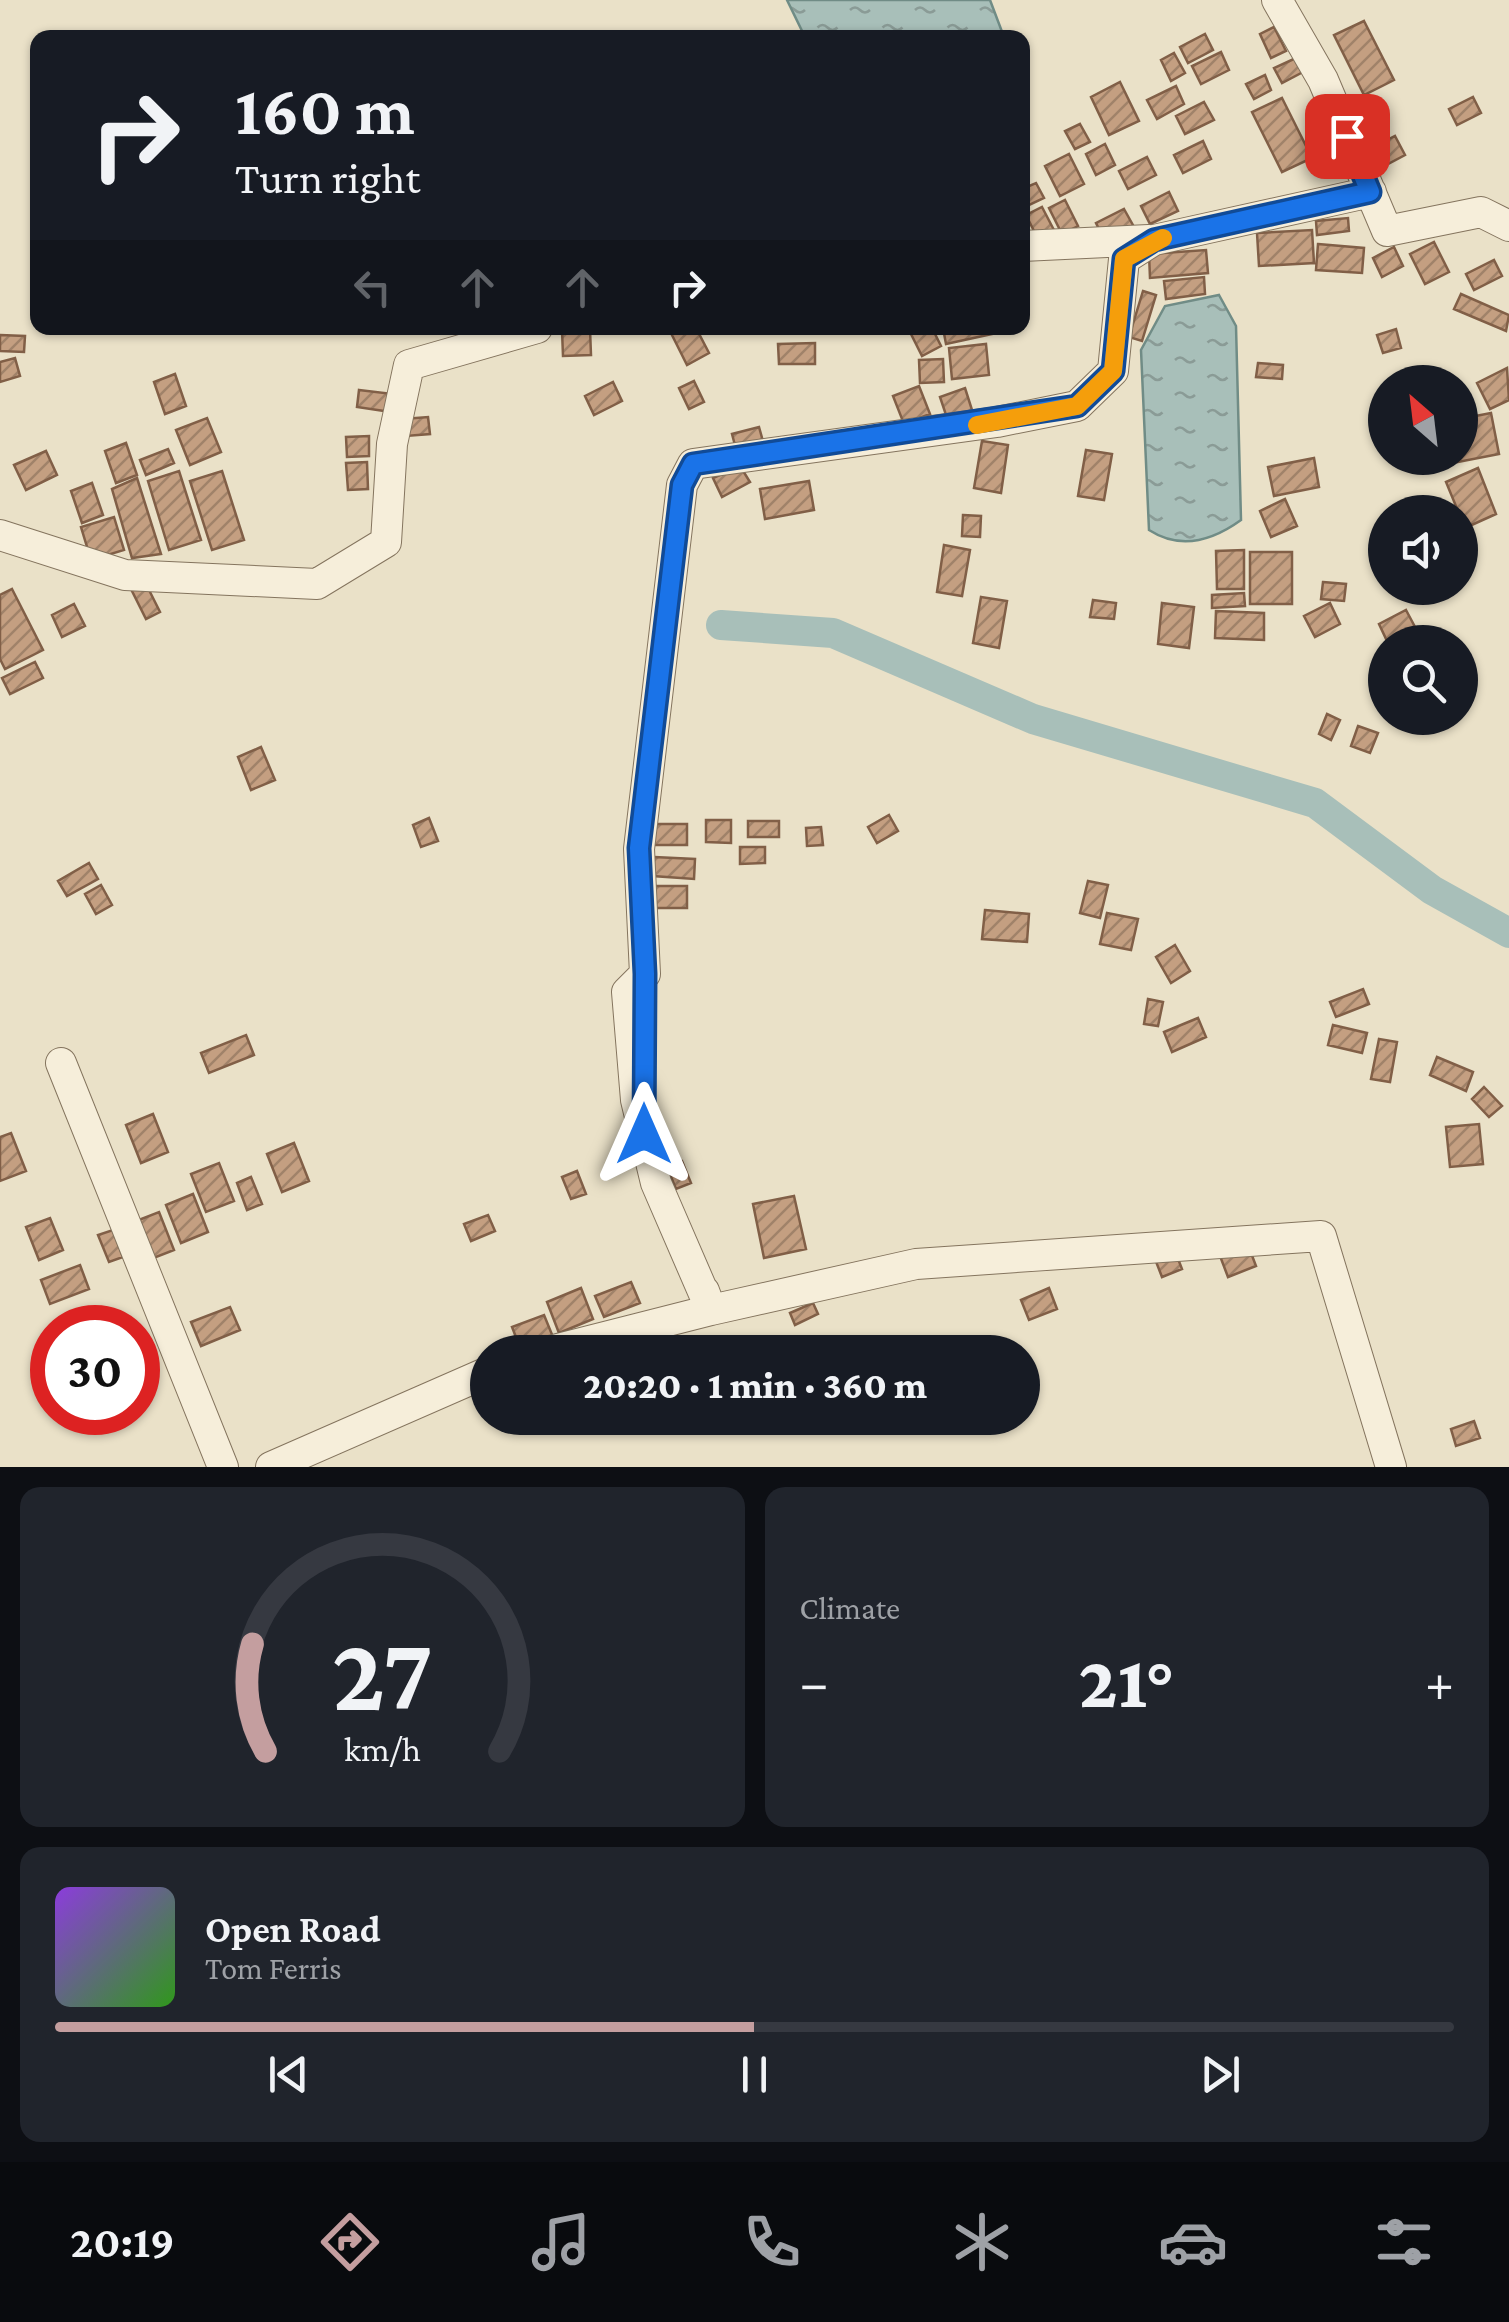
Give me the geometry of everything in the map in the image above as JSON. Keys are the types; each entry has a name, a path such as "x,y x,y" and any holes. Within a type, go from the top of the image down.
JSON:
{"street":[{"path":"1276,0 1323,80 1387,231 1481,212 1509,226"},
{"path":"1030,246 1154,240 1370,192"},
{"path":"711,1310 644,1134 645,974 639,848 682,485 693,464 1077,406 1113,371 1124,259 1154,240"},
{"path":"0,535 125,575 317,584 386,542 392,444 409,365 513,335"},
{"path":"61,1063 222,1467"},
{"path":"613,1335 916,1264 1321,1236 1391,1467"},
{"path":"271,1467 470,1380"}],"water":[{"path":"787,0 990,0 1001,30 802,30"},
{"path":"1219,295 1236,326 1241,520 1207,538 1172,540 1149,530 1141,350 1165,306"}],"building":[{"path":"1364,21 1394,80 1364,95 1334,35"},
{"path":"1274,27 1286,51 1271,58 1260,34"},
{"path":"1205,34 1213,50 1188,63 1180,47"},
{"path":"1221,52 1229,70 1201,84 1192,66"},
{"path":"1174,53 1185,73 1171,81 1161,60"},
{"path":"1296,58 1303,72 1282,83 1274,68"},
{"path":"1265,75 1271,90 1254,99 1246,84"},
{"path":"1120,82 1139,121 1109,135 1091,97"},
{"path":"1176,86 1184,104 1157,119 1147,100"},
{"path":"1473,97 1481,113 1457,125 1449,109"},
{"path":"1282,98 1312,158 1282,172 1252,112"},
{"path":"1204,102 1214,120 1185,134 1176,116"},
{"path":"1080,124 1090,142 1075,149 1065,131"},
{"path":"1395,136 1405,155 1388,164 1379,144"},
{"path":"1203,141 1211,159 1183,173 1174,155"},
{"path":"1105,144 1115,165 1096,175 1086,154"},
{"path":"1069,154 1084,184 1060,196 1045,166"},
{"path":"1147,157 1156,175 1128,189 1119,171"},
{"path":"1036,183 1044,198 1030,205 1030,186"},
{"path":"1169,192 1178,211 1150,224 1141,206"},
{"path":"1065,200 1078,226 1062,234 1049,208"},
{"path":"1042,207 1055,232 1038,239 1030,213"},
{"path":"1124,209 1134,227 1105,241 1096,223"},
{"path":"1348,218 1349,231 1317,235 1316,221"},
{"path":"1312,230 1314,263 1259,266 1257,233"},
{"path":"1434,242 1449,272 1425,284 1410,254"},
{"path":"1318,244 1364,248 1362,273 1316,270"},
{"path":"1394,247 1403,266 1382,277 1373,258"},
{"path":"1206,250 1208,273 1150,278 1149,254"},
{"path":"1494,260 1502,276 1474,290 1466,274"},
{"path":"1204,277 1205,294 1166,299 1164,281"},
{"path":"1143,291 1156,295 1142,341 1129,337"},
{"path":"1461,294 1509,315 1506,331 1454,309"},
{"path":"1396,329 1401,348 1383,353 1377,335"},
{"path":"0,335 25,336 24,352 0,351"},
{"path":"562,335 590,335 591,355 563,356"},
{"path":"672,335 700,335 709,353 687,365"},
{"path":"912,335 936,335 941,346 922,356"},
{"path":"944,335 987,335 946,344"},
{"path":"815,343 815,364 779,364 778,344"},
{"path":"986,344 989,375 952,379 949,348"},
{"path":"15,358 20,376 0,382 0,362"},
{"path":"943,359 944,382 920,383 919,360"},
{"path":"1258,363 1283,365 1282,379 1256,377"},
{"path":"1507,368 1509,400 1490,409 1478,382"},
{"path":"175,374 186,406 165,414 154,382"},
{"path":"694,381 704,402 689,409 679,388"},
{"path":"613,382 622,401 594,415 585,396"},
{"path":"919,386 930,414 904,424 893,396"},
{"path":"965,388 972,410 947,418 940,397"},
{"path":"359,390 393,394 391,412 357,407"},
{"path":"1491,413 1499,454 1478,458 1478,416"},
{"path":"428,417 430,434 406,436 404,419"},
{"path":"207,418 221,452 190,465 176,430"},
{"path":"759,427 764,445 737,453 732,434"},
{"path":"369,436 369,456 347,457 346,437"},
{"path":"982,441 1008,445 1001,493 974,488"},
{"path":"126,443 137,475 116,483 105,451"},
{"path":"168,449 174,463 146,475 140,460"},
{"path":"1086,450 1112,454 1104,500 1078,496"},
{"path":"46,451 57,475 26,490 14,465"},
{"path":"1314,458 1319,487 1274,496 1268,467"},
{"path":"367,462 368,489 348,490 346,463"},
{"path":"740,466 750,482 722,497 713,478"},
{"path":"1478,468 1496,514 1478,522 1478,495 1451,495 1446,482 1462,475 1478,475"},
{"path":"179,471 201,540 169,550 148,481"},
{"path":"222,471 244,540 212,550 190,481"},
{"path":"137,478 161,554 132,558 112,489"},
{"path":"809,481 814,510 765,519 760,489"},
{"path":"92,483 103,515 82,523 71,491"},
{"path":"1285,499 1297,526 1271,537 1260,511"},
{"path":"963,515 981,516 980,537 962,536"},
{"path":"114,517 124,550 91,560 81,527"},
{"path":"944,545 970,550 962,596 937,592"},
{"path":"1244,550 1244,589 1217,589 1216,551"},
{"path":"1250,552 1292,552 1292,604 1250,604"},
{"path":"1323,582 1346,584 1344,601 1321,599"},
{"path":"146,584 160,612 146,619 132,591"},
{"path":"12,589 43,650 5,669 0,659 0,595"},
{"path":"1244,593 1245,606 1212,608 1212,595"},
{"path":"981,597 1007,601 999,648 973,643"},
{"path":"1093,600 1116,603 1114,619 1090,617"},
{"path":"1162,603 1194,607 1189,648 1158,644"},
{"path":"1330,603 1340,624 1315,637 1304,616"},
{"path":"74,604 85,626 62,637 52,615"},
{"path":"1406,610 1414,625 1379,625"},
{"path":"1216,611 1264,613 1264,640 1215,638"},
{"path":"35,662 43,678 10,694 2,678"},
{"path":"1327,714 1340,720 1331,740 1319,734"},
{"path":"1358,726 1368,730 1368,735 1377,735 1370,753 1351,746"},
{"path":"261,747 275,780 251,790 238,757"},
{"path":"889,815 898,831 877,843 868,827"},
{"path":"429,818 438,841 421,847 413,825"},
{"path":"706,820 731,820 731,843 706,842"},
{"path":"748,821 779,821 779,837 748,837"},
{"path":"653,824 687,824 687,845 653,845"},
{"path":"821,827 823,845 807,846 806,828"},
{"path":"740,847 765,847 765,863 740,864"},
{"path":"654,857 695,859 694,879 653,876"},
{"path":"89,863 98,879 67,896 58,881"},
{"path":"1088,881 1108,885 1100,918 1080,913"},
{"path":"101,885 112,905 96,914 85,894"},
{"path":"654,886 687,886 687,908 654,908"},
{"path":"985,910 1029,914 1027,942 982,939"},
{"path":"1107,913 1138,919 1131,950 1100,944"},
{"path":"1175,945 1190,971 1171,983 1156,957"},
{"path":"1363,989 1369,1004 1336,1017 1330,1002"},
{"path":"1148,999 1163,1002 1158,1026 1144,1024"},
{"path":"1198,1018 1206,1037 1172,1052 1164,1032"},
{"path":"1333,1025 1367,1033 1362,1053 1328,1045"},
{"path":"246,1035 254,1055 209,1073 201,1053"},
{"path":"1379,1039 1397,1042 1390,1082 1371,1079"},
{"path":"1437,1057 1473,1072 1466,1091 1430,1075"},
{"path":"1484,1087 1502,1106 1489,1117 1472,1099"},
{"path":"153,1114 168,1152 141,1163 126,1125"},
{"path":"1479,1124 1483,1164 1450,1167 1446,1127"},
{"path":"11,1133 26,1171 0,1181 0,1137"},
{"path":"294,1143 309,1181 282,1192 267,1154"},
{"path":"682,1161 691,1183 676,1189 667,1167"},
{"path":"219,1163 234,1201 206,1212 191,1174"},
{"path":"577,1171 586,1194 571,1199 562,1177"},
{"path":"251,1177 262,1204 247,1210 237,1183"},
{"path":"193,1194 208,1232 181,1243 166,1205"},
{"path":"794,1196 806,1249 764,1258 753,1204"},
{"path":"159,1212 174,1250 146,1261 131,1223"},
{"path":"488,1215 495,1231 471,1241 464,1224"},
{"path":"50,1218 63,1250 39,1260 26,1227"},
{"path":"113,1230 123,1257 109,1262 98,1235"},
{"path":"1248,1245 1256,1266 1228,1277 1220,1256"},
{"path":"1175,1251 1182,1269 1162,1277 1155,1259"},
{"path":"80,1265 89,1289 50,1304 41,1280"},
{"path":"631,1282 640,1303 604,1317 595,1296"},
{"path":"581,1288 593,1319 559,1333 547,1302"},
{"path":"1049,1288 1057,1309 1029,1320 1021,1300"},
{"path":"813,1303 818,1314 795,1325 790,1313"},
{"path":"230,1307 240,1330 201,1346 191,1322"},
{"path":"544,1315 552,1335 515,1335 512,1327"},
{"path":"1474,1421 1480,1438 1456,1446 1451,1429"}],"waterway":[{"path":"721,625 833,633 1033,719 1315,803 1432,890 1509,933"}],"slow traffic":[{"path":"977,425 1077,406 1113,371 1124,259 1163,238"}],"route":[{"path":"644,1134 645,974 639,848 682,485 693,464 997,422 1077,406 1113,371 1124,259 1154,240 1370,192 1347,136"}]}
